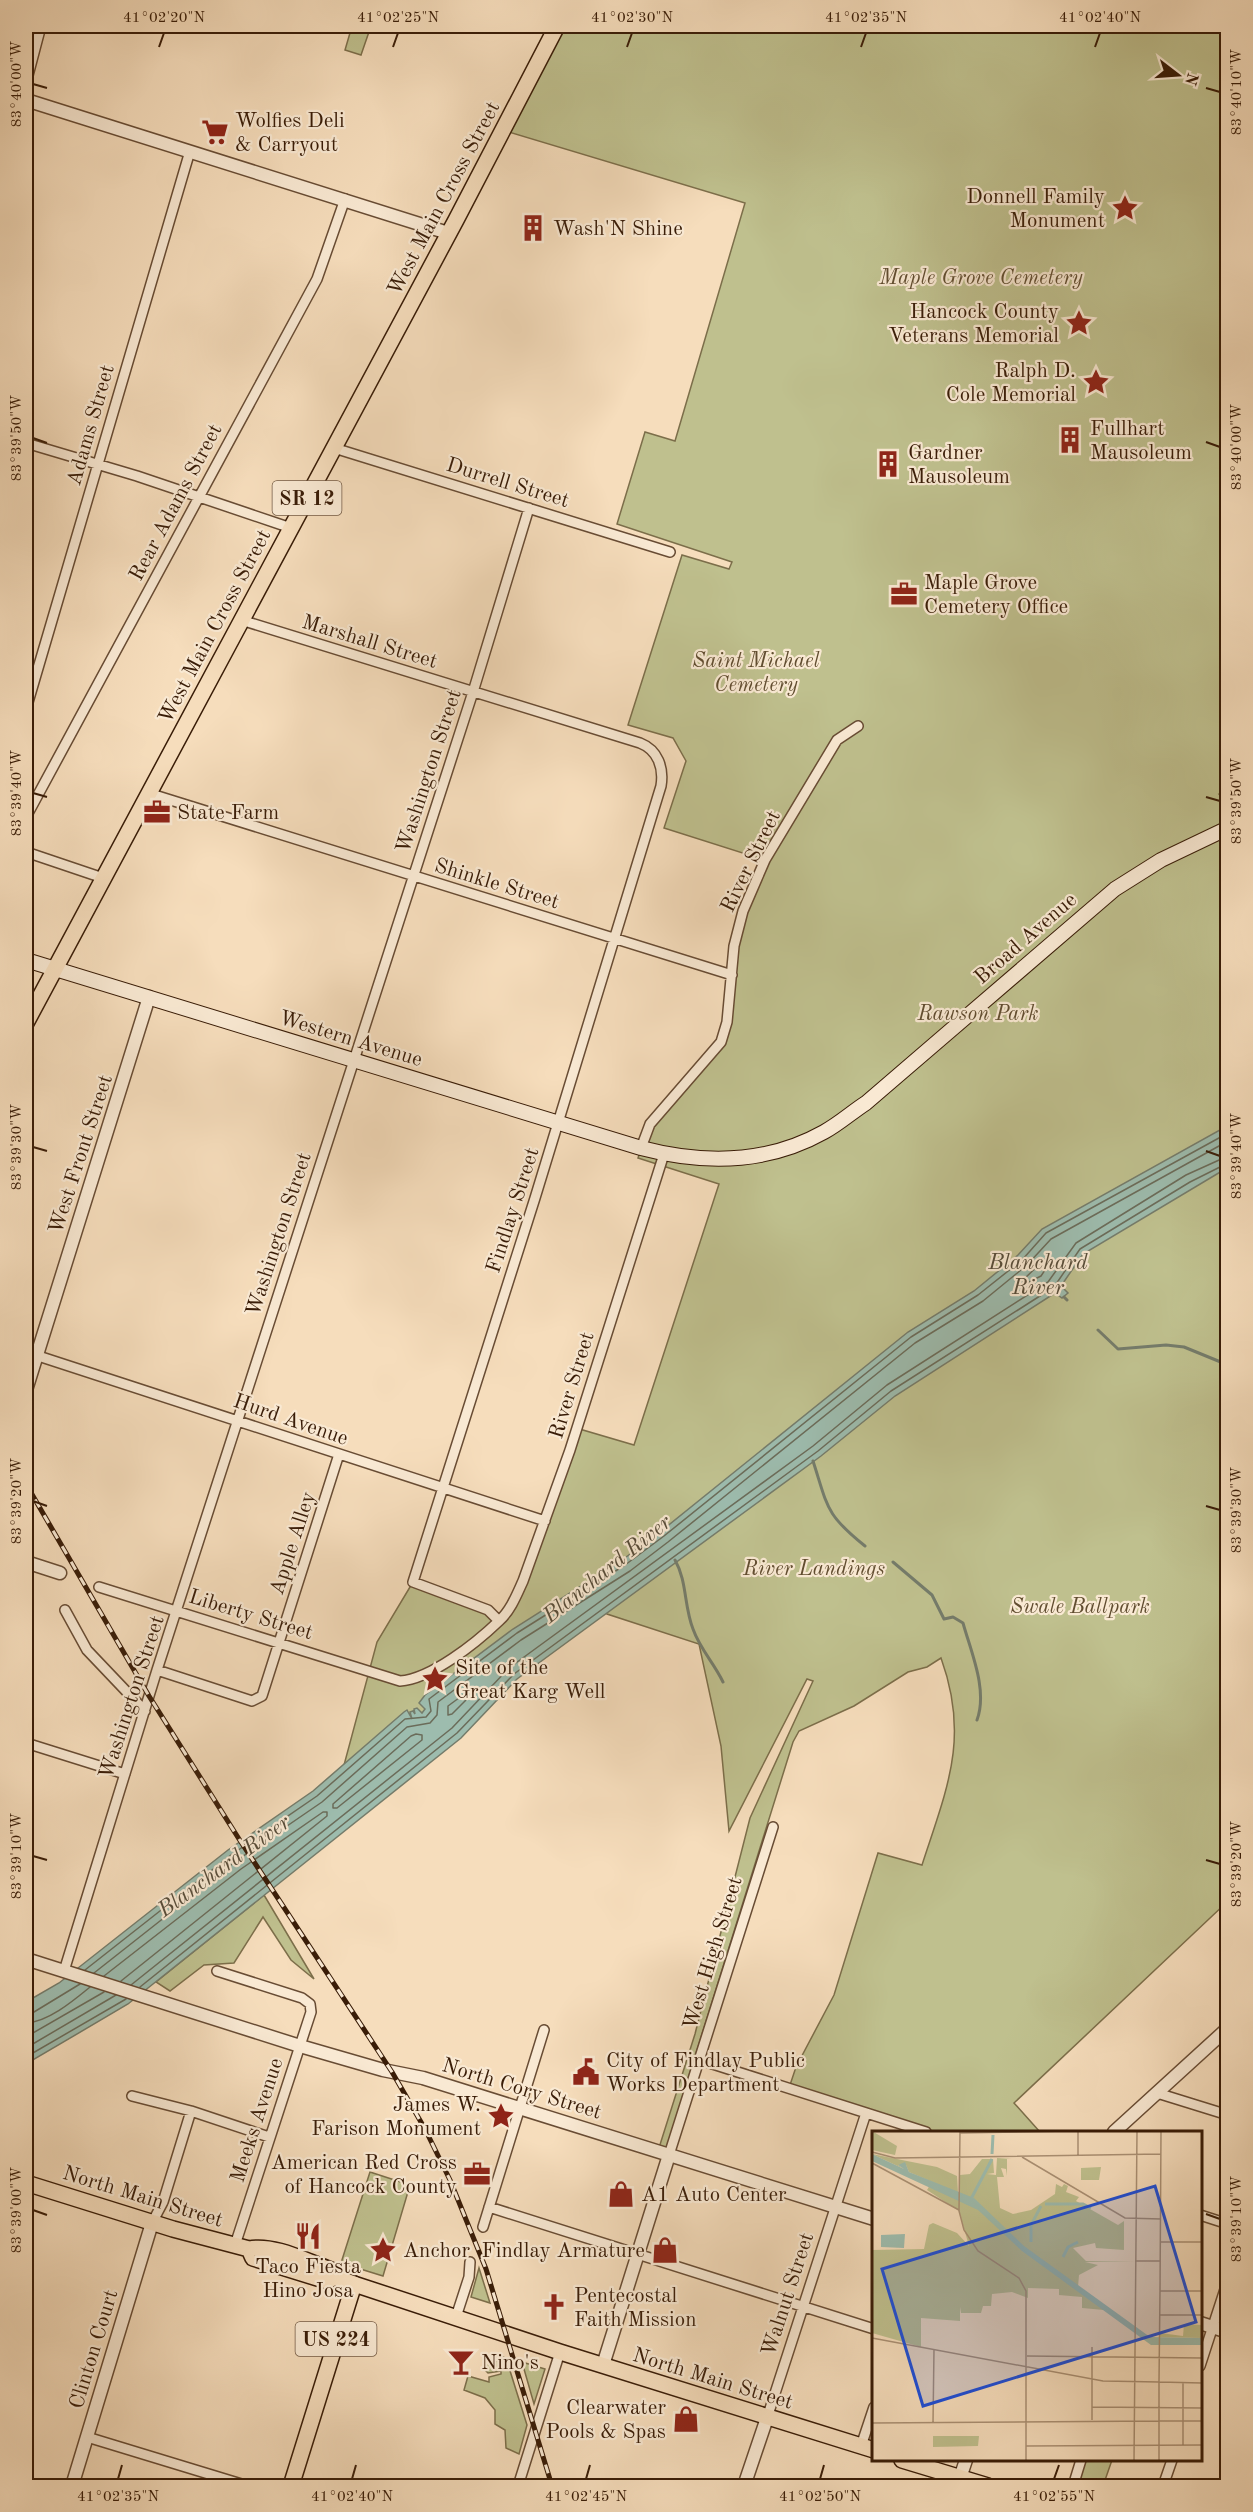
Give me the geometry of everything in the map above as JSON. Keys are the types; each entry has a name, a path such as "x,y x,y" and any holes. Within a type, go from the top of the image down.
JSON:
{"main road":[{"name":"West Main Cross Street","path":"26,1023 334,448 556,26"},
{"name":"Broad Avenue","path":"664,1154 697,1159 741,1158 791,1146 824,1132 866,1103 1115,889 1161,861 1227,828"},
{"name":"Western Avenue","path":"26,960 664,1154"},
{"name":"North Main Street","path":"26,2183 152,2223 242,2247 260,2247 283,2254 331,2270 335,2277 354,2284 560,2352 867,2448"},
{"name":"US 224","path":"291,2487 354,2284"},
{"path":"905,2461 988,2487"}],"street":[{"path":"26,83 41,26"},
{"path":"26,100 448,233"},
{"name":"Adams Street","path":"26,709 190,151"},
{"name":"Rear Adams Street","path":"26,817 316,279 345,199"},
{"path":"26,443 198,496 291,528"},
{"name":"Durrell Street","path":"334,448 670,552"},
{"name":"Washington Street","path":"64,1971 157,1670 473,692 530,508"},
{"name":"Marshall Street","path":"242,620 640,743 656,756"},
{"name":"River Street","path":"641,1148 650,1124 721,1042 727,1022 738,925 765,861 837,740 858,726"},
{"name":"Findlay Street","path":"499,1621 488,1610 413,1582 616,939 661,786 662,770 656,756"},
{"name":"Shinkle Street","path":"148,793 732,975"},
{"path":"26,852 103,878"},
{"name":"West Front Street","path":"26,1390 31,1353 149,997"},
{"name":"River Street","path":"499,1621 517,1595 545,1521 664,1154"},
{"name":"Hurd Avenue","path":"31,1353 545,1521"},
{"name":"Apple Alley","path":"157,1670 252,1701 262,1696 339,1454"},
{"path":"26,1562 60,1573"},
{"name":"Liberty Street","path":"99,1587 391,1679 407,1681 421,1677 457,1654 499,1621"},
{"path":"65,1610 87,1650 145,1711"},
{"path":"26,1743 125,1774"},
{"name":"West High Street","path":"603,2365 773,1827"},
{"name":"North Cory Street","path":"26,1959 300,2046 383,2070 423,2078 519,2107 872,2219"},
{"name":"Meeks Avenue","path":"217,1971 302,1998 310,2007 300,2046 269,2137 242,2247"},
{"path":"1115,2131 1227,2028"},
{"path":"483,2227 544,2030"},
{"path":"700,2060 920,2131"},
{"path":"1157,2093 1227,2115"},
{"path":"132,2096 191,2111 269,2137"},
{"path":"152,2223 163,2202 191,2111"},
{"name":"Walnut Street","path":"744,2487 866,2113"},
{"path":"489,2207 603,2242 637,2256 872,2329"},
{"path":"1202,2216 1227,2224"},
{"name":"Clinton Court","path":"72,2487 152,2223"},
{"path":"456,2317 469,2277 470,2262"},
{"path":"1202,2352 1206,2325 1227,2280"},
{"path":"1206,2325 1227,2332"},
{"path":"518,2487 560,2352"},
{"path":"867,2448 872,2414"},
{"path":"87,2437 248,2487"},
{"path":"960,2478 966,2461"},
{"path":"1073,2487 1082,2461"},
{"path":"1163,2487 1172,2461"}],"green space":[{"path":"352,26 371,26 361,55 345,50"},
{"path":"557,26 1227,26 1228,791 1219,794 1228,805 1227,1902 1014,2103 1039,2131 923,2131 789,2088 796,2067 834,1995 878,1853 922,1865 940,1811 952,1763 954,1713 950,1687 941,1658 927,1667 908,1672 854,1706 799,1731 793,1742 665,2153 658,2151 695,2034 750,1818 813,1681 807,1679 729,1831 721,1746 699,1644 607,1614 598,1605 344,1765 377,1642 413,1582 504,1616 514,1600 576,1428 634,1445 719,1184 638,1158 647,1131 721,1043 734,946 765,860 664,828 686,761 673,738 628,725 682,555 729,569 732,562 617,524 645,432 675,441 745,203 502,130"},
{"path":"264,1895 314,1979 291,1960 263,1917 234,1963 204,1965 170,1991 156,1982"},
{"path":"370,2172 410,2185 383,2276 341,2263"},
{"path":"479,2268 490,2303 471,2297"},
{"path":"497,2355 506,2358 527,2425 519,2454 506,2448 505,2430 495,2424 495,2410 485,2398 464,2390 468,2376 489,2382 489,2377 501,2374 501,2371 488,2373 484,2369 484,2363 498,2361"},
{"path":"522,2362 545,2369 534,2404"},
{"path":"1085,2461 1112,2461 1103,2486 1076,2486"}],"water":[{"name":"Blanchard River","path":"1227,1126 1227,1168 1083,1254 1061,1286 1068,1293 1062,1298 1055,1293 895,1396 821,1456 517,1679 461,1738 128,2004 26,2064 26,2002 59,1983 228,1850 313,1791 404,1712 407,1710 412,1719 410,1712 413,1711 415,1714 414,1709 417,1708 422,1713 425,1709 419,1703 425,1695 513,1629 622,1560 660,1532 908,1332 974,1291 1018,1255 1042,1229"}],"waterway":[{"name":"Blanchard River","path":"1064,1297 1067,1300"},
{"path":"1098,1330 1118,1349 1166,1345 1184,1347 1228,1365"},
{"path":"813,1461 830,1509 842,1526 865,1546"},
{"path":"675,1560 682,1576 693,1629 723,1682"},
{"path":"893,1562 932,1595 944,1619 953,1617 963,1623 980,1684 981,1696 977,1720"}],"railway":[{"path":"26,1484 149,1696 239,1839 392,2072 425,2129 450,2180 486,2269 552,2486"}],"place":[{"name":"Wolfies Deli & Carryout","path":"215,132"},
{"name":"Donnell Family Monument","path":"1125,208"},
{"name":"Wash'N Shine","path":"533,228"},
{"name":"Hancock County Veterans Memorial","path":"1079,323"},
{"name":"Ralph D. Cole Memorial","path":"1096,382"},
{"name":"Fullhart Mausoleum","path":"1070,440"},
{"name":"Gardner Mausoleum","path":"888,464"},
{"name":"Maple Grove Cemetery Office","path":"904,594"},
{"name":"State Farm","path":"157,812"},
{"name":"Site of the Great Karg Well","path":"435,1679"},
{"name":"City of Findlay Public Works Department","path":"586,2072"},
{"name":"James W. Farison Monument","path":"501,2116"},
{"name":"American Red Cross of Hancock County","path":"477,2174"},
{"name":"A1 Auto Center","path":"621,2194"},
{"name":"Taco Fiesta Hino Josa","path":"308,2236"},
{"name":"Anchor","path":"383,2250"},
{"name":"Findlay Armature","path":"665,2250"},
{"name":"Pentecostal Faith Mission","path":"554,2307"},
{"name":"Nino's","path":"461,2362"},
{"name":"Clearwater Pools & Spas","path":"686,2419"}],"park label":[{"name":"Maple Grove Cemetery","path":"981,277"},
{"name":"Saint Michael Cemetery","path":"756,672"},
{"name":"Rawson Park","path":"978,1013"},
{"name":"River Landings","path":"814,1568"},
{"name":"Swale Ballpark","path":"1080,1606"}]}
